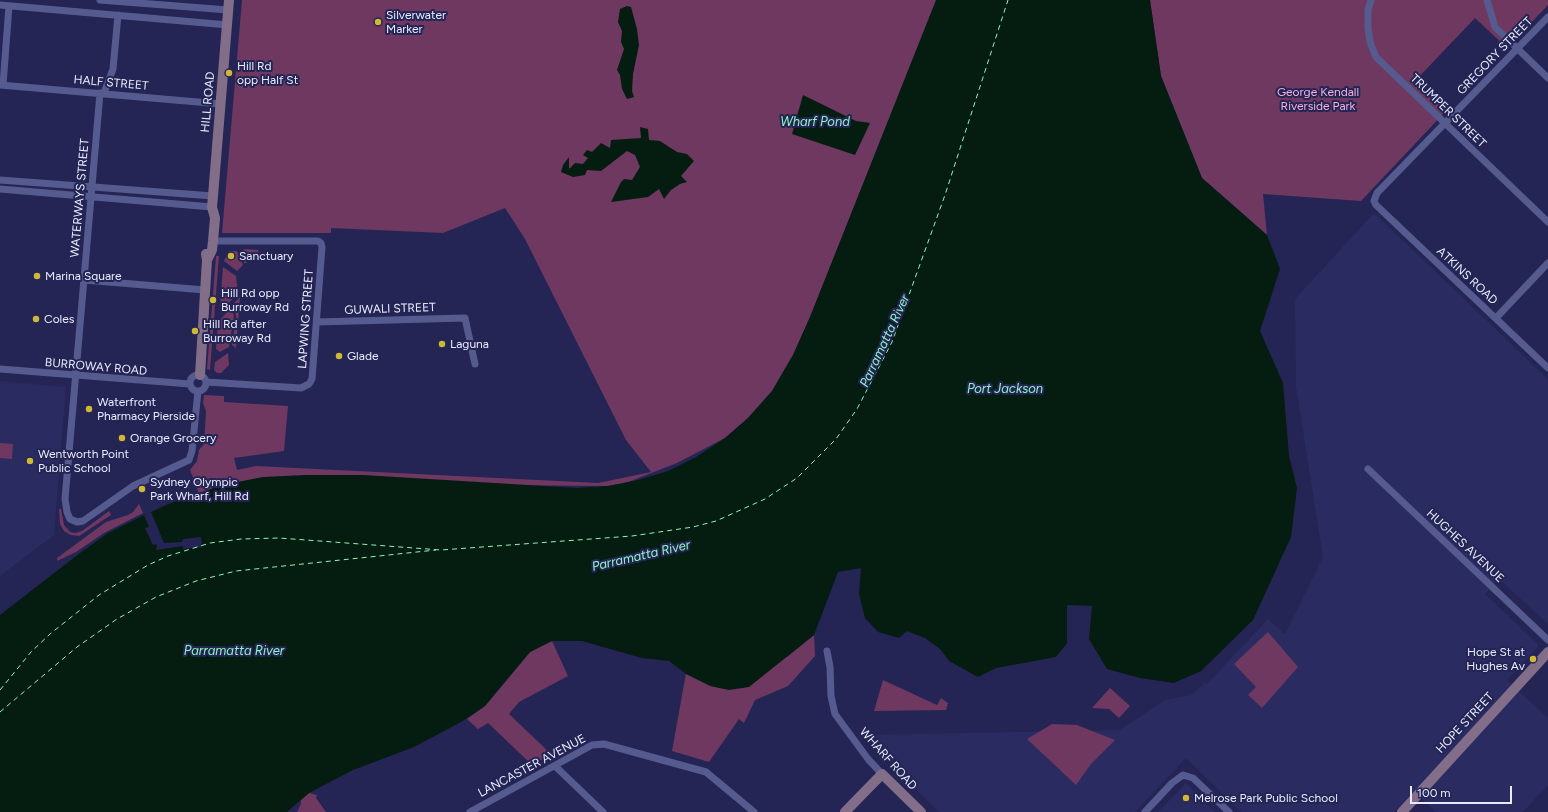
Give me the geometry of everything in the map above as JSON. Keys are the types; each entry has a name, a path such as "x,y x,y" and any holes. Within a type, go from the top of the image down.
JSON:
{"street":[{"path":"100,0 229,5"},
{"name":"TRUMPER STREET","path":"1372,0 1368,10 1368,28 1370,42 1376,57 1548,222"},
{"path":"1487,0 1495,27 1548,78"},
{"path":"0,5 228,25"},
{"name":"HILL ROAD","path":"207,260 212,250 215,218 213,202 229,5"},
{"path":"1,85 9,6"},
{"name":"WATERWAYS STREET","path":"118,15 113,69 102,93 90,196 65,499 67,514 70,518 77,522 86,520 138,483 189,460 192,451 198,391"},
{"name":"GREGORY STREET","path":"1375,197 1548,17"},
{"name":"HALF STREET","path":"1,85 221,104"},
{"path":"0,180 91,187 213,202"},
{"path":"0,189 90,196 213,202"},
{"name":"ATKINS ROAD","path":"1375,197 1376,205 1548,368"},
{"name":"HILL ROAD","path":"203,379 207,260 206,249 208,217 213,202"},
{"name":"LAPWING STREET","path":"203,379 301,388 307,386 312,379 322,247 321,243 318,242 213,241"},
{"path":"1496,318 1548,263"},
{"path":"84,280 205,290"},
{"name":"GUWALI STREET","path":"316,322 465,318 475,364"},
{"name":"BURROWAY ROAD","path":"0,369 190,384"},
{"path":"193,376 203,379 203,389 198,391 192,389 190,384 193,376"},
{"name":"HUGHES AVENUE","path":"1368,469 1548,640"},
{"name":"WHARF ROAD","path":"827,651 830,668 831,696 835,714 868,759 921,812"},
{"name":"HOPE STREET","path":"1402,812 1548,652"},
{"name":"LANCASTER AVENUE","path":"470,812 592,745 614,746 706,772 754,812"},
{"path":"555,766 603,812"},
{"path":"845,812 882,774"},
{"path":"1145,812 1172,782 1183,775 1194,778 1229,812"}],"shaded area":[{"path":"1374,213 1548,379 1548,624 1499,579 1485,594 1538,644 1538,647 1507,680 1548,718 1548,785 1523,812 1436,812 1414,791 1394,812 1241,812 1186,758 1135,812 939,812 862,735 1120,730 1165,700 1192,695 1205,682 1207,684 1268,619 1285,634 1323,557 1296,387 1295,299"},
{"name":"Wentworth Point Public School","path":"0,381 66,387 54,535 0,576"},
{"name":"Melrose Park Public School","path":"1186,783 1215,812 1158,812"}],"green space":[{"path":"242,0 937,0 810,317 793,355 772,391 748,418 725,438 677,463 623,484 608,486 231,483 199,493 190,470 197,461 199,450 204,444 206,411 203,403 204,395 224,396 224,402 288,406 284,451 234,458 237,470 256,466 598,483 651,472 626,440 525,239 505,208 443,233 331,228 331,233 222,233"},
{"name":"George Kendall Riverside Park","path":"1150,0 1548,0 1548,5 1507,48 1475,18 1415,81 1446,111 1361,201 1263,194 1267,235 1202,178 1161,76"},
{"path":"244,249 258,250 260,258 253,260 252,257 245,260 247,263 244,263 241,252"},
{"path":"229,251 237,251 243,265 237,271 224,261"},
{"path":"216,256 219,256 210,370 207,369"},
{"path":"223,267 236,276 238,293 223,309 220,308"},
{"path":"240,297 236,348 232,345 236,316 233,304"},
{"path":"231,308 234,316 229,347 220,352 216,349 218,322"},
{"path":"228,353 229,365 221,373 217,373 214,370 215,362"},
{"path":"0,443 13,444 12,459 0,458"},
{"path":"139,504 143,513 104,533 76,552 57,561 57,558 106,522 128,515 133,512"},
{"path":"59,509 61,509 64,525 70,532 75,533 82,531 109,511 111,515 79,536 71,535 64,531 60,524"},
{"path":"1268,632 1298,667 1262,708 1248,695 1256,687 1234,664"},
{"path":"814,635 815,656 788,686 755,700 744,723 739,719 709,762 672,751 686,673 787,657"},
{"path":"552,641 568,676 519,702 509,714 551,754 532,765 488,723 478,729 467,719 485,706 530,652"},
{"path":"883,680 937,705 941,698 948,703 946,710 874,711"},
{"path":"1110,688 1130,706 1119,718 1109,709 1092,708"},
{"path":"1052,724 1077,725 1115,740 1091,764 1076,785 1027,739"},
{"path":"309,793 317,795 316,798 326,812 297,812 301,804 301,800"}],"water":[{"name":"Port Jackson","path":"936,0 1150,0 1161,76 1202,178 1267,235 1280,269 1260,331 1283,383 1289,456 1297,488 1291,537 1253,620 1201,671 1174,683 1140,678 1107,669 1089,639 1092,606 1067,605 1067,643 1056,657 996,668 978,677 949,661 940,649 925,638 907,631 899,638 878,632 865,618 859,594 861,568 838,572 814,635 749,687 729,690 710,686 686,674 669,661 642,658 582,641 552,641 530,652 485,706 461,722 414,747 353,770 309,793 287,812 0,812 0,615 108,533 171,503 222,485 263,477 363,475 577,488 608,486 638,480 668,471 696,457 725,438 748,418 772,391 793,355 810,317"},
{"path":"627,6 631,7 637,29 639,45 633,74 632,91 634,97 627,99 622,89 620,75 617,70 624,49 621,42 622,31 618,22 620,9"},
{"name":"Wharf Pond","path":"803,95 856,121 870,123 855,155 792,134"},
{"path":"640,127 648,129 649,140 660,141 677,152 687,154 694,161 681,176 687,182 680,184 671,190 664,199 659,189 648,197 611,202 621,182 624,179 632,180 640,167 635,155 627,151 601,171 587,170 585,175 573,177 561,172 563,165 569,157 569,169 575,163 583,164 588,158 583,155 587,150 592,152 601,143 610,148 611,140 641,138"}],"pier":[{"path":"151,512 164,543 182,542 183,539 201,537 202,547 183,549 183,546 156,550 156,544 153,545 145,528 149,527 144,515"}],"ferry route":[{"path":"0,690 31,652 50,634 99,595 148,565 168,556 210,543 241,539 279,538 441,550 632,536 693,527 716,521 765,499 797,478 836,439 857,409 892,342 945,195 1008,0"},
{"path":"0,712 77,647 117,619 156,597 196,581 236,571 436,550"}],"place":[{"name":"Silverwater Marker","path":"378,22"},
{"name":"Hill Rd opp Half St","path":"229,73"},
{"name":"Sanctuary","path":"231,256"},
{"name":"Marina Square","path":"37,276"},
{"name":"Hill Rd opp Burroway Rd","path":"213,300"},
{"name":"Coles","path":"36,319"},
{"name":"Hill Rd after Burroway Rd","path":"195,331"},
{"name":"Laguna","path":"442,344"},
{"name":"Glade","path":"339,356"},
{"name":"Waterfront Pharmacy Pierside","path":"89,409"},
{"name":"Orange Grocery","path":"122,438"},
{"name":"Wentworth Point Public School","path":"30,461"},
{"name":"Sydney Olympic Park Wharf, Hill Rd","path":"142,489"},
{"name":"Hope St at Hughes Av","path":"1533,659"},
{"name":"Melrose Park Public School","path":"1186,798"}],"water label":[{"name":"Parramatta River","path":"885,341"},
{"name":"Parramatta River","path":"641,556"},
{"name":"Parramatta River","path":"234,651"}]}
